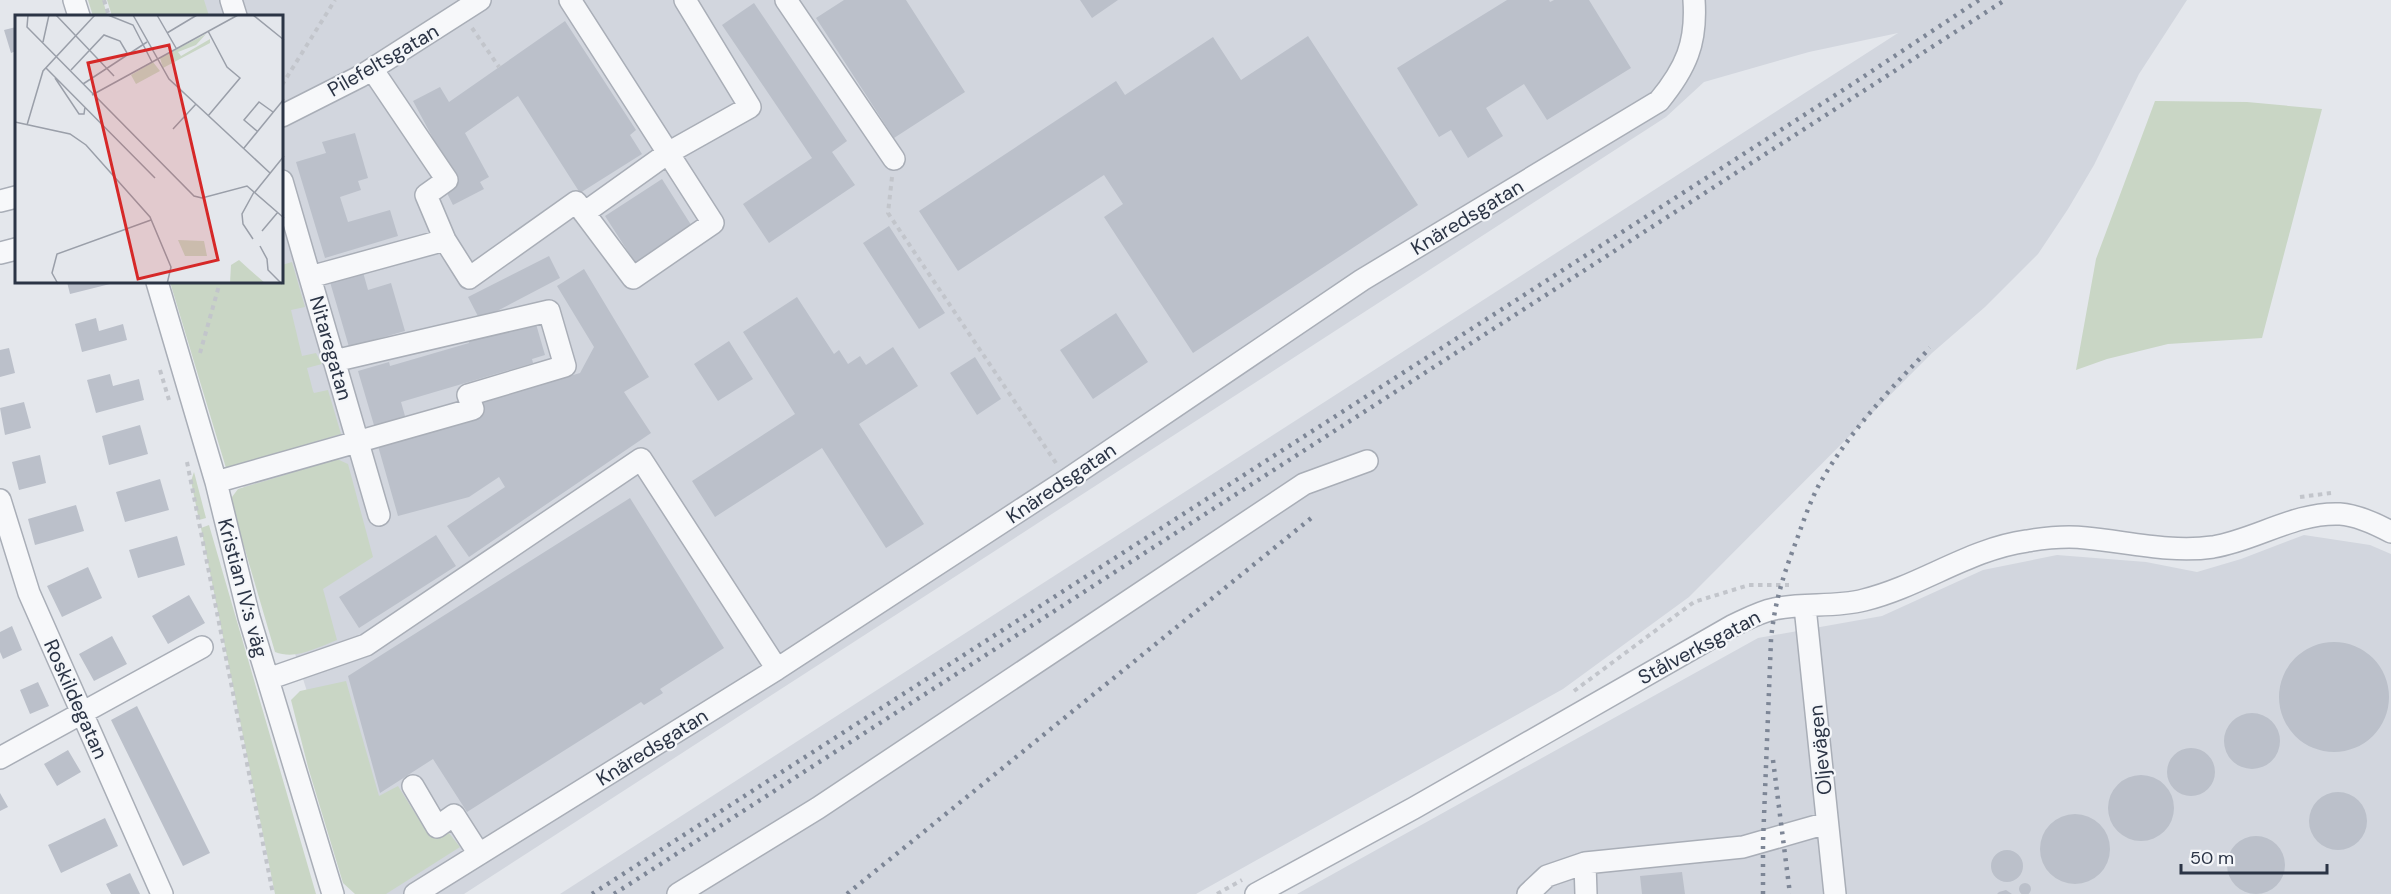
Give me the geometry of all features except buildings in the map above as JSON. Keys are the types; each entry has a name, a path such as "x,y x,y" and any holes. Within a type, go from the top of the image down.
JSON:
{"street":[{"path":"74,0 79,15"},
{"path":"231,0 236,15"},
{"name":"Pilefeltsgatan","path":"284,115 372,69 480,0"},
{"path":"372,69 447,180 426,195 445,240 469,278 576,202 633,278 713,223 570,0"},
{"path":"584,213 668,153 750,106 685,0"},
{"path":"786,0 894,159"},
{"name":"Knäredsgatan","path":"415,894 777,669 1068,479 1362,280 1659,100 1676,80 1689,55 1695,19 1694,0"},
{"name":"Nitaregatan","path":"284,188 379,515"},
{"path":"0,201 15,197"},
{"path":"310,278 445,240"},
{"path":"0,253 15,249"},
{"name":"Kristian IV:s väg","path":"158,284 216,482 249,617 333,894"},
{"path":"216,482 473,409 468,395 565,366 549,310 334,361"},
{"path":"268,680 366,645 641,459 777,669"},
{"path":"678,894 818,808 1304,484 1367,461"},
{"name":"Roskildegatan","path":"0,500 29,592 162,894"},
{"name":"Stålverksgatan","path":"1256,894 1414,808 1732,626 1774,609 1834,606 1866,600 1914,584 1980,553 2026,541 2083,537 2163,548 2213,547 2264,532 2297,519 2342,514 2372,522 2391,532"},
{"name":"Oljevägen","path":"1805,607 1835,894"},
{"path":"0,758 202,647"},
{"path":"413,786 437,826 454,815 479,854"},
{"path":"1527,894 1547,876 1585,863 1743,848 1827,824"},
{"path":"1585,863 1586,894"}],"path":[{"path":"104,0 109,15"},
{"path":"284,82 335,0"},
{"path":"461,13 499,67"},
{"path":"894,159 888,213 1068,479"},
{"path":"199,357 219,284"},
{"path":"158,362 170,405"},
{"path":"186,456 273,894"}],"shaded area":[{"path":"113,0 2187,0 2139,74 2094,165 2038,254 1985,307 1932,353 1689,597 1563,689 1196,894 560,894 1898,33 1809,52 1704,82 1666,117 464,894 371,894 250,511 190,284 284,284 284,15 117,15"},
{"path":"2304,535 2370,545 2391,554 2391,894 1297,894 1758,638 1882,616 1983,570 2057,555 2146,562 2197,572 2241,559"}],"green space":[{"path":"88,0 103,0 107,15 93,15"},
{"path":"107,0 204,0 209,15 112,15"},
{"path":"2155,101 2247,102 2322,109 2262,338 2168,344 2107,359 2076,370 2096,259"},
{"path":"292,262 305,307 291,310 302,356 316,353 322,364 307,368 313,391 314,393 328,390 341,434 226,468 171,284 284,284 284,264"},
{"path":"337,459 348,464 373,557 323,589 337,640 298,654 275,652 233,509 232,497 238,489"},
{"path":"194,472 206,518 199,520 191,481"},
{"path":"209,525 316,894 275,894 201,528"},
{"path":"346,681 379,796 398,786 430,837 445,828 460,847 386,894 355,894 343,883 308,767 291,700 300,691"}],"railway":[{"path":"592,894 1854,83 1979,0"},
{"path":"614,894 2005,0"},
{"path":"1763,894 1771,640 1782,582 1809,507 1832,464 1871,412 1930,348"},
{"path":"847,894 1315,515"},
{"path":"1773,760 1790,894"}]}
